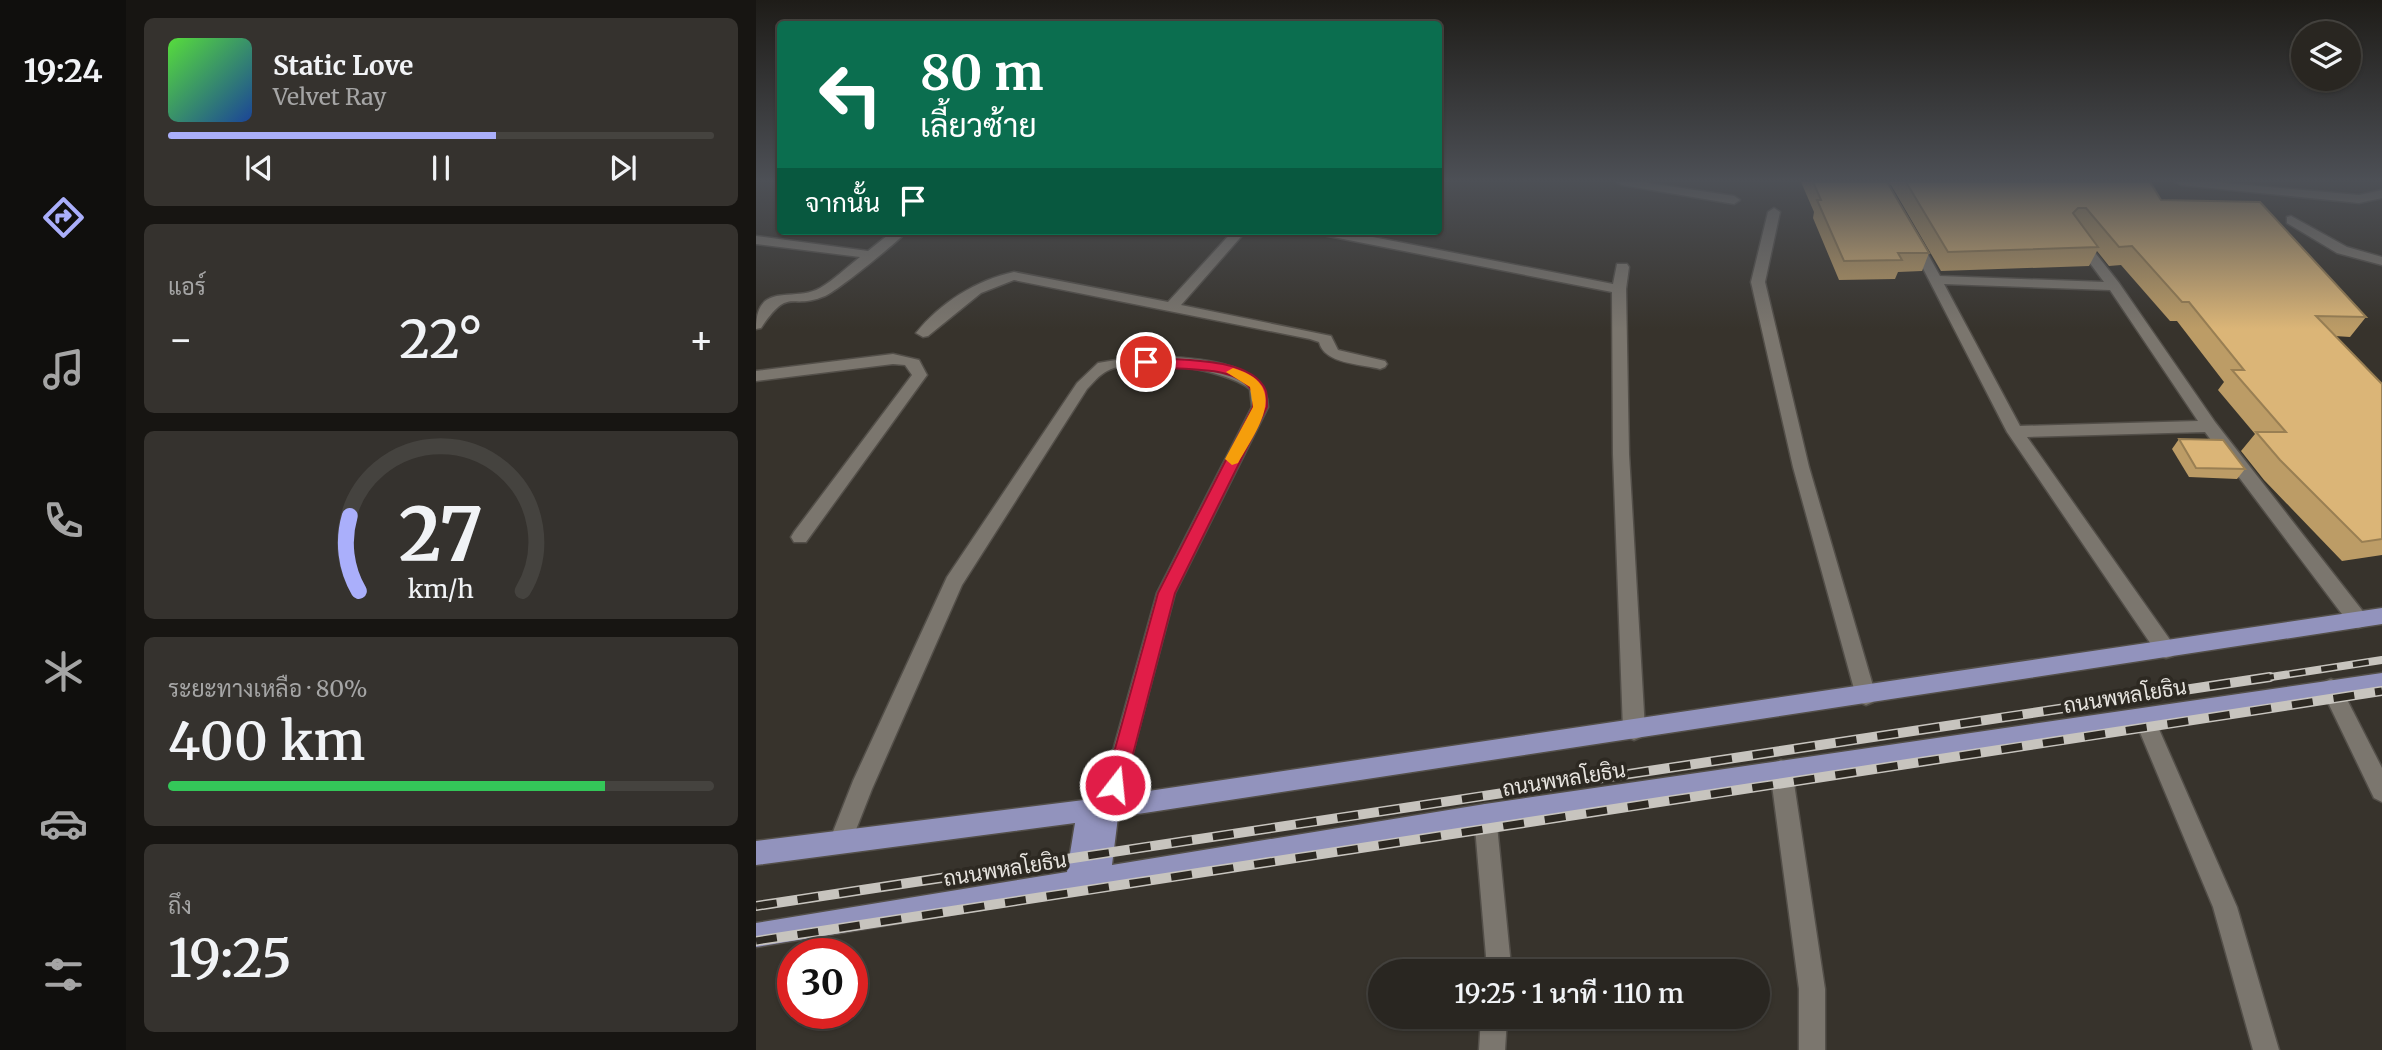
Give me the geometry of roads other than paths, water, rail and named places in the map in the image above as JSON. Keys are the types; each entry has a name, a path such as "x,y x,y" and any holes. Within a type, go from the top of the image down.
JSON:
{"main road":[{"name":"ถนนพหลโยธิน","path":"756,853 1098,809 1867,696 2382,616"},
{"name":"ถนนพหลโยธิน","path":"756,935 1485,816 2382,682"},
{"path":"1087,881 1098,809"}],"street":[{"path":"1770,231 1758,282 1801,467 1867,696"},
{"path":"1910,231 2015,432 2166,650"},
{"path":"2310,231 2342,250 2382,261"},
{"path":"2073,232 2114,286 2209,426 2358,620"},
{"path":"756,325 770,304 776,300 822,293 896,235"},
{"path":"1171,307 1236,235"},
{"path":"1344,235 1619,289"},
{"path":"756,240 872,255"},
{"path":"1622,267 1619,289 1621,454 1634,730"},
{"path":"923,333 971,291 1000,278 1014,276 1313,335 1326,339 1328,349 1333,352 1380,364"},
{"path":"1937,280 2114,286"},
{"path":"756,376 893,359 909,360 920,374 800,537"},
{"path":"840,842 861,788 954,582 1082,386 1099,368 1124,362 1191,363 1222,368 1255,384 1259,392 1260,407 1166,593 1098,809"},
{"path":"2015,432 2209,426"},
{"path":"2331,688 2382,791"},
{"path":"2144,718 2225,907 2266,1050"},
{"path":"1781,770 1812,989 1812,1050"},
{"path":"1485,816 1499,959"},
{"path":"1492,1050 1493,1029"}],"railway":[{"path":"2258,679 2382,660"},
{"path":"756,906 2270,677"},
{"path":"756,941 2382,691"}]}
